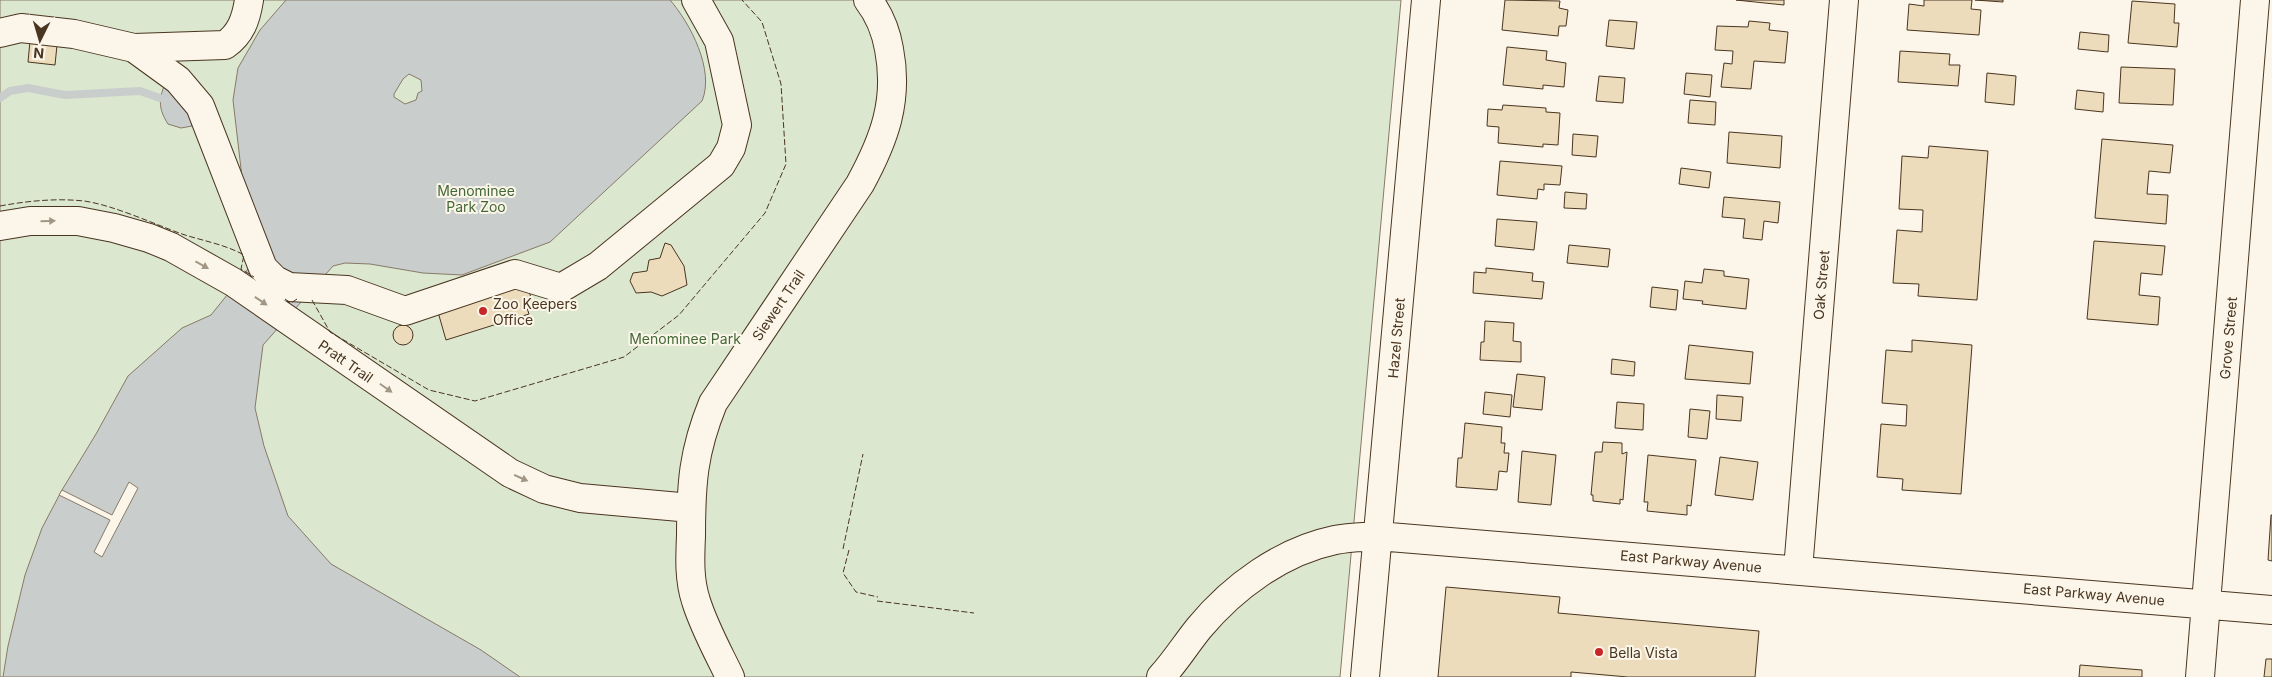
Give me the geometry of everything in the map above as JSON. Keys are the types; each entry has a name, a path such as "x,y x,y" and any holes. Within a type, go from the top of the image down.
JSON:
{"street":[{"path":"7,24 74,34 134,48 225,44 235,38 243,23 249,0"},
{"path":"134,48 178,80 200,106 263,268 275,280 289,287 347,290 405,311 515,274 561,288 606,260 721,165 731,148 737,125 719,41 696,0"},
{"name":"Siewert Trail","path":"730,677 696,600 691,579 693,466 702,431 714,403 860,184 876,154 888,122 893,95 892,65 887,38 880,20 868,0"},
{"name":"Hazel Street","path":"1365,677 1426,0"},
{"name":"Oak Street","path":"1798,570 1844,0"},
{"name":"Grove Street","path":"2200,677 2255,0"},
{"name":"Pratt Trail","path":"0,226 30,221 54,220 102,225 149,238 171,247 233,282 510,473 544,488 580,498 691,508"},
{"name":"East Parkway Avenue","path":"1161,677 1199,628 1230,596 1262,571 1300,552 1329,542 1378,536 2206,603 2272,610"}],"green space":[{"name":"Menominee Park","path":"0,0 1401,0 1340,677 0,677"}],"shaded area":[{"path":"286,0 670,0 685,21 698,48 703,61 705,75 705,89 702,101 550,242 462,275 423,273 370,264 345,263 333,266 263,345 255,408 264,446 288,516 331,564 481,650 520,677 3,677 8,646 25,575 42,528 128,376 182,328 211,315 252,264 246,233 258,216 243,186 233,100 238,68 260,30","holes":["409,74 421,80 422,91 418,93 416,100 405,104 394,97 403,79"]},
{"path":"165,84 190,114 192,126 181,128 168,124 160,105"}],"pier":[{"path":"129,482 138,488 102,557 94,552 110,520 59,495 62,490 112,515"}],"building":[{"path":"1505,0 1560,1 1559,8 1568,10 1566,26 1559,26 1558,36 1502,30"},
{"path":"1736,0 1784,0 1784,5"},
{"path":"1924,0 1972,0 1971,9 1981,10 1979,35 1907,30 1909,4 1924,6"},
{"path":"1975,0 2003,0 2003,2"},
{"path":"2132,1 2175,4 2174,23 2179,23 2177,47 2128,43"},
{"path":"1609,20 1637,22 1634,49 1606,46"},
{"path":"1749,21 1770,23 1769,30 1788,32 1785,63 1754,61 1751,89 1721,87 1724,63 1732,64 1733,51 1715,50 1717,26 1748,27"},
{"path":"2080,32 2109,35 2108,52 2078,49"},
{"path":"30,41 57,45 55,65 28,62"},
{"path":"1507,47 1547,51 1546,60 1566,63 1564,87 1543,85 1543,89 1503,85"},
{"path":"1900,51 1950,54 1949,65 1960,65 1958,86 1898,82"},
{"path":"2121,67 2175,69 2173,105 2119,103"},
{"path":"1686,73 1712,75 1710,97 1684,94"},
{"path":"1987,73 2016,76 2014,105 1985,102"},
{"path":"1599,76 1625,78 1623,103 1596,101"},
{"path":"2077,90 2104,93 2103,112 2075,109"},
{"path":"1690,100 1716,102 1715,125 1688,123"},
{"path":"1503,105 1546,108 1546,112 1560,113 1558,145 1543,144 1543,147 1498,143 1499,127 1487,126 1488,109 1502,110"},
{"path":"1729,132 1782,136 1780,168 1727,163"},
{"path":"1573,134 1598,136 1596,157 1572,155"},
{"path":"2102,139 2173,145 2170,173 2149,171 2147,194 2168,195 2166,224 2095,218"},
{"path":"1929,146 1988,151 1977,300 1918,296 1919,284 1893,283 1897,230 1922,232 1923,210 1899,209 1902,156 1928,158"},
{"path":"1500,161 1562,166 1560,185 1544,184 1544,190 1538,189 1537,199 1497,195"},
{"path":"1681,168 1711,172 1709,188 1679,184"},
{"path":"1565,192 1587,194 1586,209 1564,208"},
{"path":"1724,197 1780,202 1778,223 1764,221 1762,240 1743,238 1745,219 1722,217"},
{"path":"1497,219 1537,222 1534,250 1495,246"},
{"path":"2094,241 2165,246 2162,275 2141,273 2139,295 2160,297 2158,325 2087,319"},
{"path":"665,243 671,245 684,266 687,285 662,296 651,292 636,293 630,281 633,273 647,271 649,260 660,258"},
{"path":"1569,245 1610,249 1608,267 1567,263"},
{"path":"1486,268 1533,273 1532,281 1544,282 1542,299 1473,293 1474,272 1486,273"},
{"path":"1704,269 1724,271 1724,276 1749,279 1746,309 1702,304 1703,301 1683,299 1685,281 1702,283"},
{"name":"Zoo Keepers Office","path":"527,283 533,306 527,308 529,314 446,340 436,305"},
{"path":"1652,287 1678,290 1676,310 1650,307"},
{"path":"1485,321 1514,323 1513,341 1521,342 1521,362 1480,360 1481,342 1484,342"},
{"path":"399,325 407,325 413,331 413,339 407,345 399,345 393,339 393,331"},
{"path":"1912,340 1972,345 1961,494 1902,490 1903,479 1877,477 1881,424 1906,426 1907,405 1882,403 1886,350 1912,352"},
{"path":"1689,345 1753,352 1750,384 1685,379"},
{"path":"1612,359 1635,362 1634,376 1611,374"},
{"path":"1517,374 1545,377 1542,410 1513,407"},
{"path":"1485,392 1512,395 1510,417 1483,414"},
{"path":"1717,395 1743,397 1741,421 1716,419"},
{"path":"1617,402 1644,404 1643,430 1615,428"},
{"path":"1690,409 1710,411 1707,439 1688,437"},
{"path":"1465,423 1502,427 1501,443 1505,443 1504,453 1509,453 1507,472 1499,471 1497,490 1456,487 1458,458 1462,458"},
{"path":"1603,442 1622,443 1622,454 1627,452 1623,500 1620,499 1620,504 1593,501 1593,495 1591,495 1595,452 1602,452"},
{"path":"1522,451 1556,455 1551,505 1518,502"},
{"path":"1648,455 1696,460 1691,506 1687,505 1687,515 1647,511 1648,502 1644,502"},
{"path":"1720,457 1758,462 1753,500 1715,495"},
{"path":"2272,515 2272,561 2268,560"},
{"name":"Bella Vista","path":"1446,587 1560,597 1558,613 1759,631 1755,677 1628,677 1571,672 1571,677 1438,677"},
{"path":"2266,659 2272,659 2272,677 2264,677"},
{"path":"2080,665 2142,670 2142,677 2079,677"}],"waterway":[{"path":"0,98 10,91 28,88 65,95 140,91 160,98"}],"fence":[{"path":"312,300 330,332 429,390 475,401 624,357 679,315 765,213 786,164 781,84 762,22 742,0"},
{"path":"0,206 52,200 84,201 108,206 182,234 236,251 244,255 241,269 254,277"},
{"path":"285,299 291,303 297,299"},
{"path":"843,549 863,454"},
{"path":"849,550 843,573 856,592 878,597"},
{"path":"877,601 974,613"}],"place":[{"name":"Zoo Keepers Office","path":"483,311"},
{"name":"Bella Vista","path":"1599,652"}],"park label":[{"name":"Menominee Park Zoo","path":"476,198"}]}
